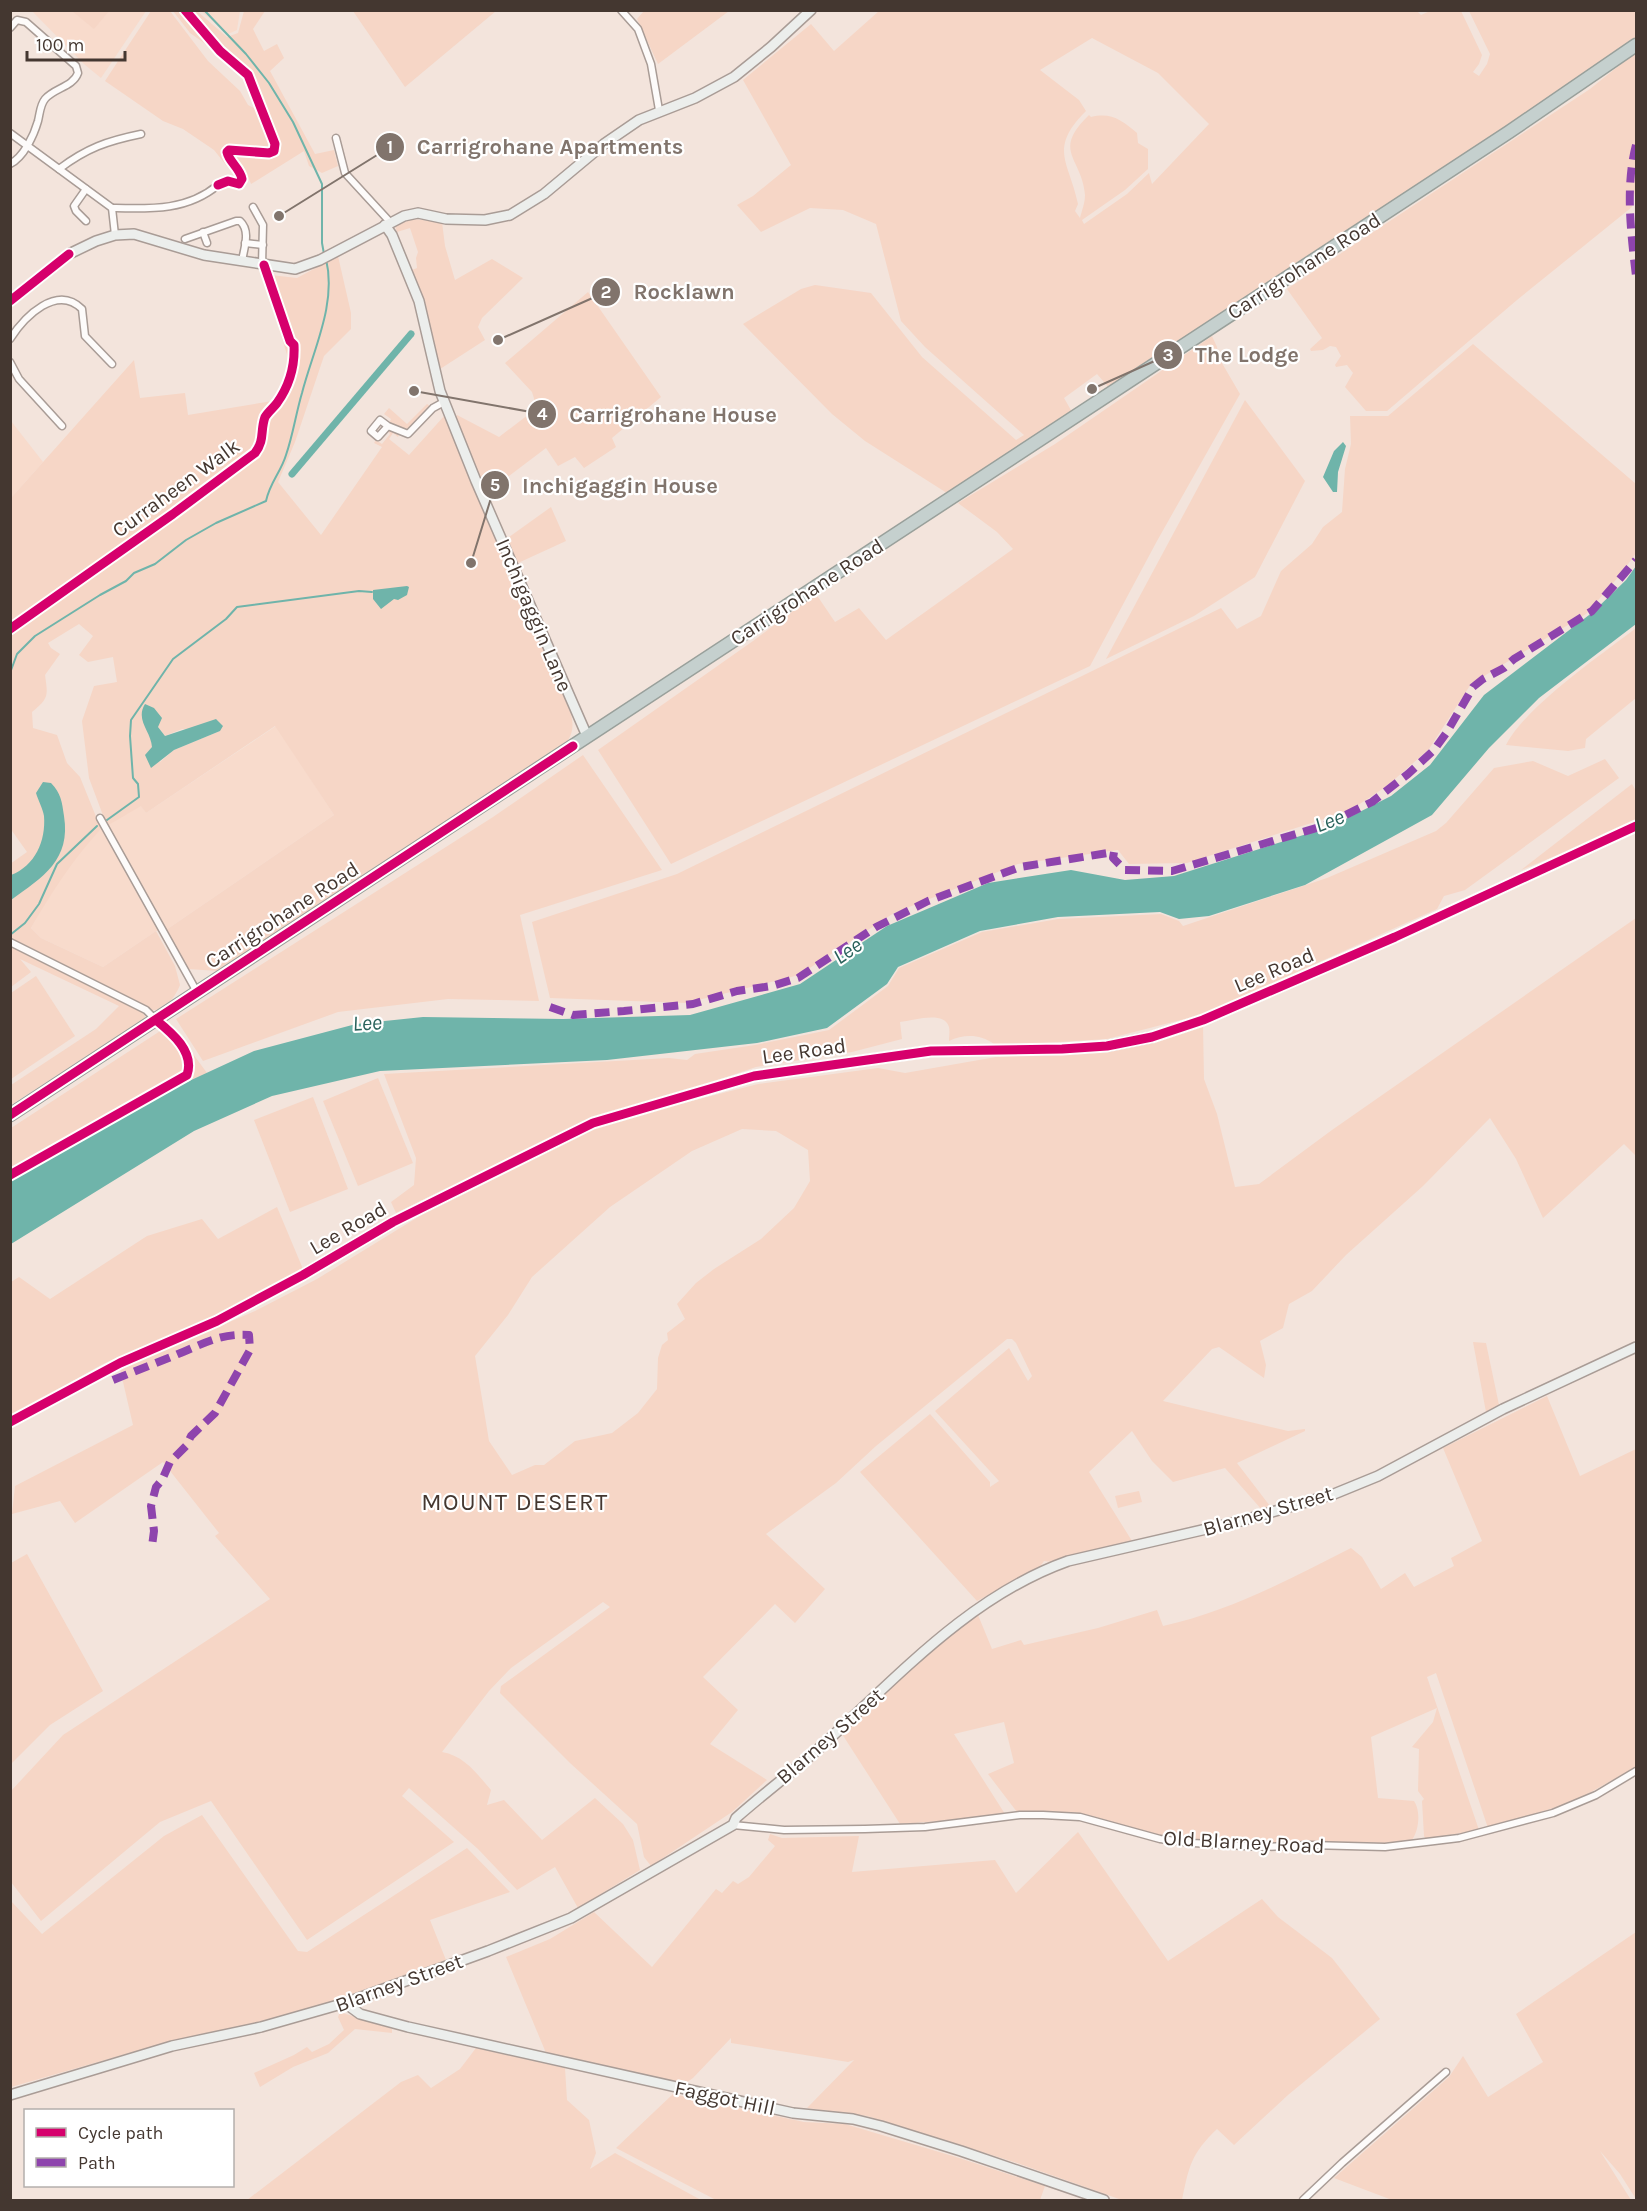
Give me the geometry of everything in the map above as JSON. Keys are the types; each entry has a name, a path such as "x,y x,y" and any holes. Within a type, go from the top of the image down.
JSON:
{"highway":[{"name":"Carrigrohane Road","path":"10,1115 1604,69 1636,45"}],"street":[{"path":"621,10 638,29 651,64 659,111"},
{"path":"10,301 69,254 115,235 134,234 204,255 295,269 320,260 404,216 418,213 446,219 485,220 510,215 544,194 604,144 639,120 695,98 734,77 811,10"},
{"path":"10,27 17,20 26,22 73,63 77,70 74,80 46,97 41,105 34,132 18,158 10,164"},
{"path":"10,133 112,208 150,209 174,206 197,199 218,185"},
{"path":"59,168 96,145 141,134"},
{"path":"336,138 345,173 388,223"},
{"path":"86,189 74,206 86,221"},
{"path":"253,207 263,225 260,258 262,265"},
{"path":"112,208 115,235"},
{"path":"185,239 236,220 240,221 246,230 242,261"},
{"name":"Inchigaggin Lane","path":"388,223 419,301 434,370 444,402 587,736"},
{"path":"203,232 207,243"},
{"path":"245,243 263,244"},
{"path":"10,339 20,326 47,303 69,299 82,309 85,336 112,364"},
{"path":"10,362 19,379 62,426"},
{"path":"388,426 408,434 433,408 444,402"},
{"path":"100,818 197,993"},
{"name":"Lee Road","path":"10,1422 120,1363 217,1322 393,1222 593,1123 754,1076 931,1051 1005,1048 1062,1049 1107,1046 1152,1037 1203,1020 1385,941 1636,826"},
{"path":"10,942 146,1010 156,1020"},
{"name":"Blarney Street","path":"10,2095 172,2046 261,2027 345,2002 558,1924 733,1825 736,1818 814,1753 966,1616 1023,1580 1042,1570 1068,1561 1241,1521 1334,1494 1376,1477 1503,1409 1636,1347"},
{"name":"Old Blarney Road","path":"733,1825 784,1830 886,1829 925,1827 1020,1815 1044,1815 1080,1817 1160,1839 1193,1843 1261,1847 1310,1845 1385,1848 1459,1838 1553,1813 1596,1795 1636,1771"},
{"name":"Faggot Hill","path":"345,2002 360,2014 408,2027 793,2113 853,2120 881,2126 1104,2200"},
{"path":"1303,2200 1446,2072"}],"shaded area":[{"path":"1416,10 1421,15 1430,11 1461,11 1482,55 1473,72 1479,76 1490,54 1469,11 1636,11 1636,37 1608,62 1110,389 1097,374 1064,398 1072,412 950,495 865,441 832,414 743,324 801,289 815,285 871,293 922,357 1016,440 1024,435 925,347 901,321 876,224 843,210 810,208 761,232 737,205 753,196 791,165 743,80 811,24 834,51 879,11","holes":["1092,38 1158,73 1209,124 1152,184 1149,173 1127,194 1084,224 1082,220 1125,190 1148,169 1148,149 1138,143 1137,133 1121,121 1110,116 1091,117 1089,115 1072,138 1070,147 1083,182 1085,195 1080,218 1075,211 1078,204 1064,156 1064,146 1074,124 1086,111 1079,100 1040,70"]},
{"path":"32,11 146,11 101,78"},
{"path":"72,11 109,11 94,29"},
{"path":"151,11 170,11 208,61 240,91 248,105 266,114 255,79 190,33 173,11 197,11 227,37 238,33 244,11 265,11 253,29 264,51 277,44 284,58 270,71 315,154 334,150 338,166 322,173 309,166 304,151 251,184 249,179 242,185 214,150 183,129 163,121 105,81"},
{"path":"201,11 240,11 237,30 228,34"},
{"path":"353,11 496,11 405,87"},
{"path":"644,11 729,11 658,64 637,19"},
{"path":"1636,52 1636,187 1632,207 1517,300 1387,411 1366,411 1345,387 1353,373 1347,365 1336,367 1341,356 1336,347 1330,346 1323,350 1311,351 1310,349 1322,338 1287,289 1590,89"},
{"path":"412,219 442,222 445,246 455,280 492,259 523,278 482,318 478,327 485,340 437,371 424,303 412,270 417,268 418,252 410,228 397,232 395,226"},
{"path":"338,256 351,313 351,329 324,356 295,442 278,482 321,535 382,447 374,443 376,440 382,444 390,434 387,430 394,431 399,435 398,437 393,433 389,439 409,455 445,415 510,567 507,576 511,582 515,582 571,714 572,731 563,746 218,971 188,969 166,930 334,815 275,726 146,813 141,806 107,826 89,778 82,721 94,686 117,682 113,657 88,662 79,655 93,636 79,624 48,643 60,654 45,675 46,696 32,712 33,728 57,735 67,763 80,777 101,829 63,876 31,928 41,938 103,967 156,931 175,966 180,985 173,998 165,1006 151,1010 11,939 10,864 27,852 10,828 11,498 134,360 140,398 185,393 188,415 272,401 281,393 289,361 262,274 297,278","holes":["158,727 165,736 182,729 220,731 174,750 160,762 153,745"]},
{"path":"588,292 661,397 612,438 616,447 584,468 575,457 558,466 546,448 485,494 454,421 457,415 499,437 537,408 532,392 505,363"},
{"path":"1212,336 1219,358 1240,394 1090,666 671,864 598,750 816,594 835,622 859,608 886,640 1013,549 997,532 958,503 1055,444"},
{"path":"1473,344 1636,484 1636,553 1586,614 1471,684 1429,749 1387,786 1349,811 1187,863 1129,864 1118,850 1018,864 894,913 799,975 686,1003 550,998 532,922 677,874 1221,608 1237,629 1261,616 1281,571 1312,544 1323,527 1342,512 1345,469 1351,444 1350,416 1388,416"},
{"path":"1245,400 1305,481 1255,577 1194,616 1106,659"},
{"path":"427,404 430,406 410,428 402,429 389,423 391,419 384,414 389,408 407,424"},
{"path":"11,421 43,462 11,498"},
{"path":"551,507 566,541 518,563 505,540"},
{"path":"1636,628 1636,698 1586,739 1585,748 1568,751 1506,745 1529,714 1546,698"},
{"path":"276,726 334,815 166,930 156,931 103,967 41,938 31,928 60,878 81,850 101,829 141,805 146,813"},
{"path":"583,755 662,870 520,915 539,1001 448,999 338,1012 203,1061 176,1019 493,817"},
{"path":"1605,759 1619,778 1465,890 1444,896 1437,909 1204,1014 1107,1039 994,1046 983,1038 972,1036 949,1041 949,1027 941,1019 927,1018 900,1022 902,1039 852,1052 756,1067 691,1089 590,1118 396,1213 391,1202 414,1185 416,1158 384,1074 669,1058 687,1060 695,1054 829,1030 888,986 899,968 982,932 1058,919 1161,914 1179,921 1183,926 1327,878 1436,831 1446,823 1494,768 1533,761 1568,776"},
{"path":"1632,784 1636,791 1636,823 1521,870"},
{"path":"1636,918 1636,1156 1624,1144 1543,1218 1516,1159 1490,1118 1423,1186 1346,1255 1312,1291 1289,1304 1283,1328 1260,1341 1266,1365 1264,1378 1219,1347 1212,1349 1163,1401 1288,1431 1305,1429 1237,1463 1270,1506 1262,1510 1225,1468 1173,1482 1152,1461 1132,1431 1089,1472 1132,1541 1053,1562 1044,1561 1039,1568 977,1601 860,1472 930,1414 990,1482 990,1487 999,1481 935,1411 1009,1348 1028,1381 1032,1376 1016,1343 1012,1339 1007,1339 876,1446 836,1483 766,1534 825,1589 795,1623 775,1604 703,1677 738,1710 710,1744 767,1780 732,1812 651,1866 644,1857 637,1824 570,1763 500,1693 501,1686 610,1607 603,1602 511,1668 489,1691 442,1752 464,1762 491,1790 487,1805 504,1800 542,1840 595,1798 623,1824 633,1840 640,1870 578,1908 555,1867 517,1890 478,1849 409,1788 402,1796 454,1842 307,1940 211,1801 160,1822 41,1921 11,1882 10,1792 63,1735 270,1599 215,1536 219,1533 163,1462 75,1523 60,1501 12,1514 15,1486 133,1425 120,1369 255,1311 317,1279 423,1214 602,1124 758,1084 878,1068 905,1073 996,1057 1108,1051 1158,1041 1203,1025 1204,1079 1217,1114 1235,1187 1259,1184 1332,1130","holes":["742,1129 776,1131 808,1150 810,1181 794,1208 761,1239 714,1269 696,1283 677,1304 685,1319 667,1333 668,1340 662,1345 658,1358 657,1389 638,1413 612,1433 575,1441 544,1465 535,1465 512,1475 489,1441 475,1356 508,1315 532,1277 610,1207 692,1151"]},
{"path":"10,945 141,1010 146,1018 11,1105 11,1085 96,1029 119,1006 20,959 31,972 11,987"},
{"path":"36,976 75,1036 11,1079 11,993"},
{"path":"171,1024 207,1073 135,1106 11,1178 11,1128"},
{"path":"378,1078 413,1163 358,1186 323,1101"},
{"path":"313,1097 348,1189 290,1212 254,1120"},
{"path":"277,1207 303,1269 210,1318 101,1365 11,1416 11,1282 19,1277 50,1299 147,1236 202,1219 218,1239"},
{"path":"1473,1342 1486,1343 1499,1405 1486,1412"},
{"path":"1547,1396 1580,1476 1636,1449 1636,1767 1573,1802 1488,1828 1436,1673 1427,1677 1479,1830 1426,1839 1424,1836 1422,1801 1424,1799 1418,1791 1419,1749 1412,1747 1433,1722 1437,1708 1371,1737 1378,1798 1414,1801 1418,1815 1412,1840 1380,1846 1266,1844 1162,1836 1085,1814 1017,1812 988,1774 1014,1763 1004,1722 954,1734 1005,1814 993,1817 900,1824 842,1734 925,1657 978,1615 992,1649 1021,1640 1024,1645 1098,1628 1157,1610 1163,1626 1236,1603 1351,1548 1362,1557 1381,1589 1405,1573 1414,1587 1454,1566 1451,1558 1482,1541 1443,1448"},
{"path":"1139,1491 1142,1502 1118,1508 1115,1496"},
{"path":"27,1554 103,1691 50,1725 11,1764 11,1563"},
{"path":"202,1815 298,1951 307,1952 467,1848 510,1892 430,1920 446,1960 330,2002 261,2023 171,2041 11,2087 10,1900 42,1934 164,1836"},
{"path":"1078,1832 1168,1961 1262,1899 1278,1917 1332,1958 1380,2019 1288,2095 1234,2145 1217,2129 1192,2161 1182,2200 1122,2200 1017,2163 867,2116 807,2108 854,2060 848,2062 731,2043 731,2038 693,2078 684,2084 546,2053 506,1957 550,1939 594,1912 652,1967 716,1889 722,1893 733,1881 738,1884 749,1877 775,1846 768,1840 770,1834 782,1838 859,1836 852,1872 995,1860 1016,1893"},
{"path":"1636,1932 1636,2199 1620,2174 1600,2151 1631,2200 1392,2200 1334,2178 1449,2077 1463,2056 1488,2097 1543,2062 1516,2014"},
{"path":"340,2012 392,2029 392,2033 355,2029 328,2053 293,2067 260,2087 254,2073 307,2047 312,2052 329,2044 344,2030 338,2017"},
{"path":"476,2048 565,2068 567,2100 589,2120 596,2153 590,2169 615,2153 701,2200 247,2200 401,2082 418,2075 431,2088 460,2069"},
{"path":"673,2094 804,2122 845,2124 1045,2186 1040,2200 716,2200 616,2148"}],"water":[{"path":"1343,442 1346,446 1338,472 1337,492 1333,492 1323,477 1334,451"},
{"path":"1636,566 1636,624 1539,698 1489,748 1432,815 1305,885 1209,916 1179,919 1160,912 1058,917 980,931 898,967 887,984 827,1028 757,1043 607,1060 380,1071 272,1096 194,1131 11,1244 11,1178 135,1106 254,1051 356,1024 423,1017 563,1019 690,1015 800,984 887,926 988,883 1071,870 1125,880 1174,876 1332,826 1391,796 1430,765 1484,695 1593,612 1626,580"},
{"path":"409,587 407,595 398,600 394,599 381,609 373,599 373,590"},
{"path":"145,704 154,708 162,718 158,727 165,736 216,719 223,726 220,731 174,750 151,768 145,755 152,747 142,715"},
{"path":"43,782 51,783 60,798 65,831 63,844 59,856 44,875 11,900 11,875 27,866 41,843 44,816 36,793"}],"waterway":[{"path":"204,10 246,54 269,83 293,122 322,184 324,254"},
{"path":"10,673 17,654 35,636 126,581 134,573 155,564 186,540 216,523 266,501 284,461 322,327 328,293 329,276 326,259"},
{"path":"292,474 411,334"},
{"path":"107,820 139,797 138,784 133,778 131,720 173,659 226,619 237,607 359,591 372,592"},
{"path":"10,935 25,923 39,904 57,864 97,826"}],"marked path":[{"path":"1636,145 1630,194 1636,276"},
{"path":"550,1007 573,1015 624,1011 693,1004 737,991 772,986 798,978 876,927 928,901 1020,867 1114,852 1113,858 1125,870 1172,871 1323,826 1372,802 1408,774 1434,750 1473,687 1592,611 1636,560"},
{"path":"113,1380 212,1340 249,1335 250,1350 215,1413 191,1436 186,1446 170,1462 162,1480 156,1487 151,1506 154,1531 152,1546"}],"cycle path":[{"path":"185,10 220,51 248,75 275,144 274,151 269,153 229,150 228,156 242,179 239,184 228,181 218,185"},
{"path":"10,301 69,254"},
{"name":"Curraheen Walk","path":"10,629 255,453 260,444 265,417 277,403 288,382 294,353 294,345 290,341 264,265"},
{"path":"10,1115 573,746"},
{"path":"10,1422 120,1363 217,1321 303,1275 393,1222 593,1123 754,1076 931,1051 1062,1049 1107,1046 1152,1037 1203,1020 1395,937 1636,826"},
{"path":"10,1175 187,1075 189,1067 185,1051 175,1037 156,1020"}],"place":[{"name":"Carrigrohane Apartments","path":"279,216"},
{"name":"Rocklawn","path":"498,340"},
{"name":"The Lodge","path":"1092,389"},
{"name":"Carrigrohane House","path":"414,391"},
{"name":"Inchigaggin House","path":"471,563"}],"district":[{"name":"MOUNT DESERT","path":"515,1502"}],"water label":[{"name":"Lee","path":"1329,820"},
{"name":"Lee","path":"847,950"},
{"name":"Lee","path":"367,1022"}]}
